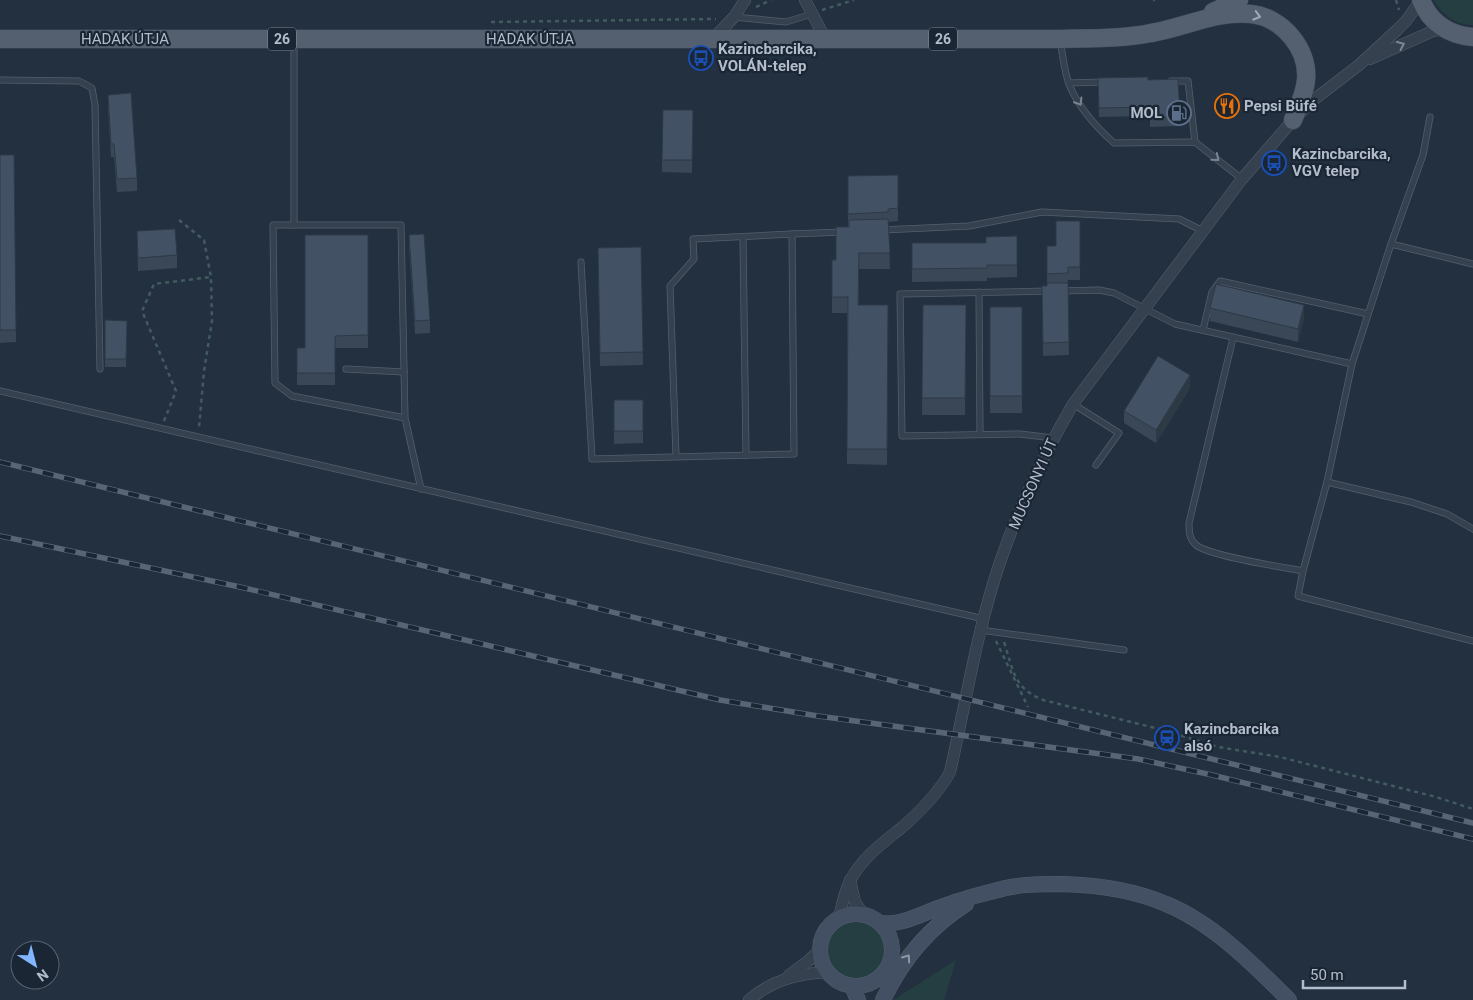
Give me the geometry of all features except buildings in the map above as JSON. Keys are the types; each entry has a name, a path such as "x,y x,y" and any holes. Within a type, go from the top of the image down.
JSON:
{"main road":[{"name":"26","path":"1060,39 1123,38 1154,33 1192,22 1239,0"},
{"path":"1421,0 1426,12 1444,29 1460,36 1473,37"},
{"path":"1192,22 1232,14 1252,14 1272,21 1285,29 1301,52 1305,64 1306,80 1293,120"},
{"name":"HADAK ÚTJA","path":"0,39 1060,39"},
{"path":"881,923 891,923 918,916 946,905 1014,885 1081,884 1119,890 1167,904 1200,923 1227,942 1288,1000"},
{"path":"883,1000 897,973 919,943 952,913 982,894"},
{"path":"893,946 889,934 881,923 870,916 849,913 827,928 822,938 820,950 827,972 855,993 877,979 890,965 893,946 900,932 918,916"},
{"path":"866,1000 869,984"}],"street":[{"path":"713,39 734,18 746,0"},
{"path":"805,0 826,40"},
{"path":"1359,64 1406,21 1421,0"},
{"path":"1359,64 1433,31 1444,29"},
{"name":"MUCSONYI ÚT","path":"840,918 850,880 864,859 928,803 943,785 950,772 1000,563 1053,438 1073,404 1242,179 1293,120 1321,94 1359,64"},
{"path":"850,880 855,902 863,914"},
{"path":"749,1000 804,965 820,950"},
{"path":"784,978 804,973 827,972"}],"lane":[{"path":"734,18 786,22 812,14"},
{"path":"294,38 294,225"},
{"path":"1060,39 1069,83 1088,116 1114,143 1195,142 1242,179"},
{"path":"0,80 79,81 92,88 95,105 100,369"},
{"path":"1168,81 1188,81 1195,142"},
{"path":"1069,83 1109,82"},
{"path":"1430,117 1423,155 1391,244 1352,364 1298,596 1473,641"},
{"path":"871,231 970,226 1042,212 1180,219 1203,231"},
{"path":"405,418 292,396 275,382 273,225 401,225 405,418 420,489"},
{"path":"676,456 670,286 694,258 693,239 851,232"},
{"path":"581,262 592,459 794,454 792,234"},
{"path":"743,237 746,455"},
{"path":"1391,244 1473,264"},
{"path":"1203,330 1212,292 1220,281 1368,314"},
{"path":"1053,438 1020,434 902,436 900,294 1099,290 1114,293 1175,324 1352,364"},
{"path":"979,292 980,434"},
{"path":"1234,338 1189,523 1189,532 1195,545 1210,552 1303,571"},
{"path":"346,369 404,372"},
{"path":"0,391 420,489 985,627 1001,634 1124,650"},
{"path":"1073,404 1118,433 1096,465"},
{"path":"1326,482 1411,502 1447,514 1473,530"}],"path":[{"path":"812,14 854,0"},
{"path":"179,220 204,240 211,278 212,321 204,371 199,437"},
{"path":"161,428 176,390 142,311 154,284 211,278"},
{"path":"985,627 1028,707"},
{"path":"1001,634 1020,685 1032,696 1163,730 1218,747 1280,757 1436,797 1473,809"}],"green space":[{"path":"1434,0 1473,0 1473,25 1455,21 1445,15"},
{"path":"849,916 863,916 875,921 885,931 890,943 890,957 885,969 875,979 863,984 849,984 837,979 827,969 822,957 822,943 827,931 837,921"},
{"path":"956,960 944,1000 893,1000"}],"railway":[{"path":"0,462 1473,823"},
{"path":"0,536 240,587 720,700 818,716 1138,759 1212,775 1473,839"}],"place":[{"name":"Kazincbarcika, VOLÁN-telep","path":"701,58"},
{"name":"Pepsi Büfé","path":"1227,106"},
{"name":"MOL","path":"1179,113"},
{"name":"Kazincbarcika, VGV telep","path":"1274,163"},
{"name":"Kazincbarcika alsó","path":"1167,738"}]}
